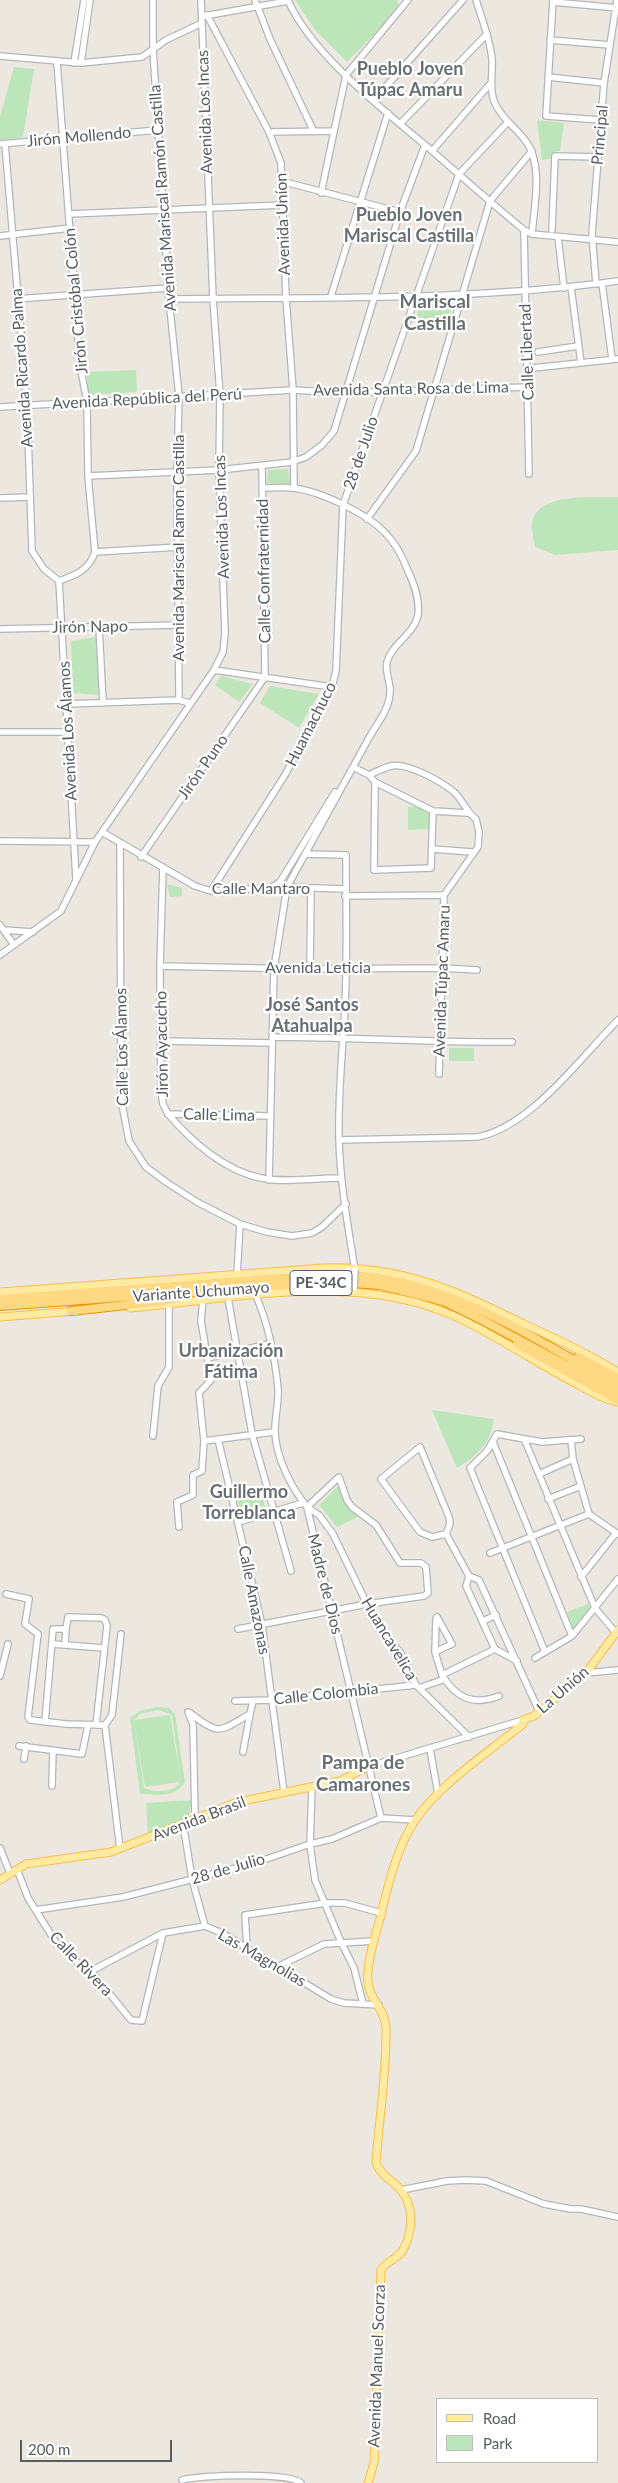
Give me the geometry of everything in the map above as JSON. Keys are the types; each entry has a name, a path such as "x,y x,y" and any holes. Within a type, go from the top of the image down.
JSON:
{"highway":[{"name":"Variante Uchumayo","path":"0,1299 318,1276 366,1275 418,1285 445,1294 484,1311 618,1385"},
{"name":"Variante Uchumayo","path":"0,1306 323,1283 380,1285 443,1302 505,1332 618,1393"},
{"path":"71,1311 163,1301 197,1292"},
{"path":"505,1332 509,1338 534,1355 618,1401"},
{"path":"528,1336 551,1343 618,1378"}],"main road":[{"name":"Variante Uchumayo","path":"0,1292 352,1267 411,1277 460,1293 553,1337 618,1372"},
{"path":"0,1317 350,1290 404,1299 442,1311 487,1333 605,1398 618,1401"},
{"name":"La Unión","path":"415,1820 438,1794 523,1724 523,1720 540,1711 586,1673 617,1632"},
{"name":"Avenida Brasil","path":"0,1880 26,1864 103,1854 238,1802 340,1781 367,1767"},
{"name":"Avenida Manuel Scorza","path":"368,2483 374,2463 381,2270 403,2252 411,2226 410,2210 401,2190 379,2169 376,2163 386,2026 384,2014 370,1994 367,1980 381,1913 400,1851 415,1820"}],"street":[{"path":"74,63 84,0"},
{"path":"81,63 90,0"},
{"name":"Avenida Mariscal Ramón Castilla","path":"153,0 153,49 168,288 179,396"},
{"name":"Avenida Los Incas","path":"0,954 61,911 95,842 189,703 214,670 223,652 225,633 220,470 220,395 213,299 204,18 201,0"},
{"path":"0,56 74,63 142,57 166,40 204,18 256,3 288,0 306,34 346,75 524,230 532,234 618,242"},
{"path":"400,0 402,6"},
{"path":"321,193 346,75 408,0"},
{"path":"374,100 463,0"},
{"path":"476,0 487,34 492,60 491,83 494,102 532,151 535,165 532,234"},
{"name":"Principal","path":"615,359 592,240 604,84 617,0"},
{"path":"601,120 546,116 553,1 617,8"},
{"path":"256,3 314,132"},
{"name":"Avenida Uníon","path":"204,18 269,132 281,162 286,298 293,390 292,462"},
{"path":"400,124 487,34"},
{"path":"550,40 610,45"},
{"name":"Jirón Cristóbal Colón","path":"57,62 80,365 87,402 88,476 95,552"},
{"path":"548,77 604,84"},
{"path":"432,151 491,83"},
{"path":"331,296 362,203 388,113"},
{"path":"459,174 508,122"},
{"name":"Jirón Mollendo","path":"2,144 158,130"},
{"path":"269,132 333,131"},
{"name":"Avenida Ricardo Palma","path":"2,144 12,235 26,405 32,551 44,569 60,581"},
{"path":"88,476 220,470 262,466 292,462 306,457 322,445 334,431 400,212 425,145"},
{"path":"367,519 416,451 490,201 532,151"},
{"path":"552,230 555,156 598,157"},
{"name":"28 de Julio","path":"343,505 459,174"},
{"path":"281,181 321,193 400,212"},
{"path":"69,214 282,205"},
{"path":"0,236 70,228"},
{"name":"Calle Libertad","path":"524,230 529,474"},
{"path":"558,237 581,363"},
{"path":"169,300 461,294 568,288 618,281"},
{"path":"16,299 168,288"},
{"path":"538,352 578,346"},
{"path":"533,368 615,359"},
{"name":"Avenida Santa Rosa de Lima","path":"293,390 345,392 528,387"},
{"name":"Avenida República del Perú","path":"0,408 293,390"},
{"name":"Avenida Mariscal Ramon Castilla","path":"179,396 177,472 180,624 179,700"},
{"path":"292,462 294,488"},
{"name":"Calle Confraternidad","path":"262,466 265,677"},
{"path":"262,488 294,488 343,505 367,519 387,534 402,556 414,584 418,601 418,615 407,635 388,657 386,664 390,689 389,702 287,887 274,969 269,1180"},
{"path":"0,498 30,496"},
{"name":"Huamachuco","path":"211,891 285,775 332,687 336,671 343,505"},
{"path":"60,581 81,573 93,559 95,552 179,547"},
{"name":"Avenida Los Álamos","path":"60,581 76,881"},
{"name":"Jirón Napo","path":"0,629 180,624"},
{"path":"99,627 103,703"},
{"path":"214,670 332,687"},
{"name":"Jirón Puno","path":"141,857 265,677"},
{"path":"66,704 179,700 189,703"},
{"path":"0,732 68,732"},
{"name":"Avenida Túpac Amaru","path":"369,775 392,766 404,766 416,770 456,793 468,813 476,819 479,832 478,847 472,852 444,895 440,1074"},
{"path":"353,768 369,775 375,782 433,811 468,813"},
{"path":"375,782 374,870 431,868 433,811"},
{"path":"257,889 274,887 280,882 329,800 344,783"},
{"name":"Calle Mantaro","path":"102,832 141,857 194,886 211,891 287,887 345,892 444,895"},
{"path":"0,841 95,842"},
{"name":"Calle Los Álamos","path":"120,843 121,1099 128,1141 146,1167 197,1202 240,1224 292,1236 302,1235 322,1227 346,1204"},
{"path":"432,849 472,852"},
{"path":"305,854 346,855 346,968 343,1037 339,1074 339,1140 341,1178 346,1204 352,1267 350,1290"},
{"name":"Jirón Ayacucho","path":"163,868 160,966 161,1090 163,1104 168,1114 219,1160 240,1172 269,1180 341,1178"},
{"path":"310,969 311,888"},
{"path":"2,927 33,932"},
{"path":"2,927 14,945"},
{"name":"Avenida Leticia","path":"160,966 274,969 443,968 476,970"},
{"path":"339,1140 477,1136 496,1132 536,1107 618,1020"},
{"path":"162,1041 343,1037 397,1042 512,1042"},
{"name":"Calle Lima","path":"168,1114 270,1116"},
{"path":"237,1275 240,1224"},
{"name":"Madre de Dios","path":"256,1296 265,1317 278,1391 274,1432 285,1470 305,1505 332,1612 367,1767 381,1818"},
{"path":"228,1298 239,1351 252,1434 291,1571"},
{"path":"179,1526 177,1502 193,1495 193,1475 202,1471 204,1441 199,1393 211,1380 201,1321 202,1300"},
{"path":"153,1436 158,1386 169,1368 169,1305"},
{"path":"207,1358 269,1344"},
{"path":"204,1441 274,1432"},
{"path":"545,1652 470,1468 482,1458 497,1434 525,1441 557,1442 581,1439"},
{"name":"Calle Amazonas","path":"218,1439 262,1625 270,1700 284,1792"},
{"path":"571,1440 573,1459 589,1514 617,1534 581,1577"},
{"path":"525,1441 559,1526 595,1608 617,1632"},
{"path":"493,1442 572,1636"},
{"path":"420,1447 449,1517 450,1524 446,1534 432,1537 420,1532 381,1479 420,1447"},
{"path":"538,1474 573,1459"},
{"path":"238,1522 273,1510 305,1505 339,1477 347,1500 352,1507 376,1525 400,1563 421,1563 426,1567 428,1593 424,1596 367,1604 238,1630"},
{"path":"548,1499 581,1486"},
{"name":"Huancavelica","path":"305,1505 319,1515 333,1534 379,1629 400,1652 417,1686 469,1738"},
{"path":"490,1553 589,1514"},
{"path":"446,1534 469,1576 479,1580 540,1711"},
{"path":"469,1576 466,1586 495,1648 518,1661"},
{"path":"535,1658 572,1636 618,1579"},
{"path":"6,1594 29,1599 25,1624 38,1634 28,1717 30,1720 88,1726 105,1725"},
{"path":"482,1622 496,1615"},
{"path":"65,1645 68,1617 102,1618 105,1620 107,1626 96,1726"},
{"path":"435,1652 452,1644 437,1617 435,1652 444,1677 455,1692 469,1699 478,1700 499,1696"},
{"path":"45,1722 53,1629 66,1629"},
{"path":"120,1849 105,1725 112,1715 121,1634"},
{"path":"0,1676 8,1644"},
{"path":"52,1644 104,1648"},
{"name":"Calle Colombia","path":"236,1701 270,1700 350,1690 417,1686 444,1677 495,1648"},
{"path":"586,1673 618,1670"},
{"path":"243,1752 253,1701"},
{"path":"188,1712 196,1722 214,1730 225,1728 250,1714"},
{"name":"Avenida Brasil","path":"367,1767 469,1738 523,1720"},
{"path":"195,1818 196,1722"},
{"path":"24,1759 22,1746 82,1754 88,1726"},
{"path":"430,1749 438,1794"},
{"path":"52,1786 54,1750"},
{"path":"312,1786 310,1844 315,1880 354,1968 363,2004"},
{"name":"28 de Julio","path":"36,1910 123,1897 252,1864 310,1844 332,1839 381,1818 415,1820"},
{"path":"183,1823 192,1879 205,1926"},
{"path":"0,1848 10,1873"},
{"name":"Calle Rivera","path":"17,1869 28,1898 55,1941 78,1963 91,1971 131,2020 142,2021 162,1933"},
{"path":"247,1947 245,1915 326,1903 345,1903 381,1913"},
{"name":"Las Magnolias","path":"91,1971 162,1933 205,1926 247,1947 277,1967 344,2004 378,2005"},
{"path":"277,1967 324,1944 374,1941"},
{"path":"401,2190 447,2181 486,2181 544,2204 581,2209 618,2218"},
{"path":"207,2483 208,2476"},
{"path":"182,2480 208,2476 274,2476 301,2481 301,2483"},
{"path":"244,2483 245,2476"}],"green space":[{"path":"295,0 397,0 399,9 347,62 315,30"},
{"path":"14,67 34,69 23,137 0,140 0,116"},
{"path":"537,120 564,123 560,151 554,152 551,159 542,160"},
{"name":"Mariscal Castilla","path":"454,300 446,332 415,322 420,302"},
{"path":"136,370 137,392 88,395 87,372"},
{"path":"288,469 290,484 267,483 268,470"},
{"path":"582,497 618,497 618,550 555,555 535,547 532,523 536,513 544,506 555,501"},
{"path":"96,637 99,695 73,693 71,641"},
{"path":"221,676 253,684 239,702 215,685"},
{"path":"270,686 319,694 299,728 260,703"},
{"path":"428,805 430,829 408,830 408,807"},
{"path":"167,884 182,888 182,896 170,897"},
{"path":"449,1048 474,1048 474,1061 449,1061"},
{"path":"432,1410 494,1419 490,1435 482,1448 471,1459 457,1468"},
{"path":"339,1485 349,1509 360,1516 337,1527 319,1505"},
{"path":"260,1487 266,1510 242,1517 235,1492"},
{"path":"588,1604 591,1610 574,1631 567,1612"},
{"path":"156,1707 169,1708 175,1714 185,1782 176,1791 159,1795 140,1794 130,1718 140,1711","holes":["158,1710 172,1715 181,1781 170,1715 134,1720 140,1714","134,1720 145,1787 180,1782 177,1786 164,1791 153,1791 144,1788"]},
{"path":"191,1800 189,1817 148,1834 146,1803"}],"district":[{"name":"Pueblo Joven Túpac Amaru","path":"410,79"},
{"name":"Pueblo Joven Mariscal Castilla","path":"409,225"},
{"name":"Mariscal Castilla","path":"435,313"},
{"name":"José Santos Atahualpa","path":"312,1015"},
{"name":"Urbanización Fátima","path":"231,1361"},
{"name":"Guillermo Torreblanca","path":"249,1502"},
{"name":"Pampa de Camarones","path":"363,1774"}]}
